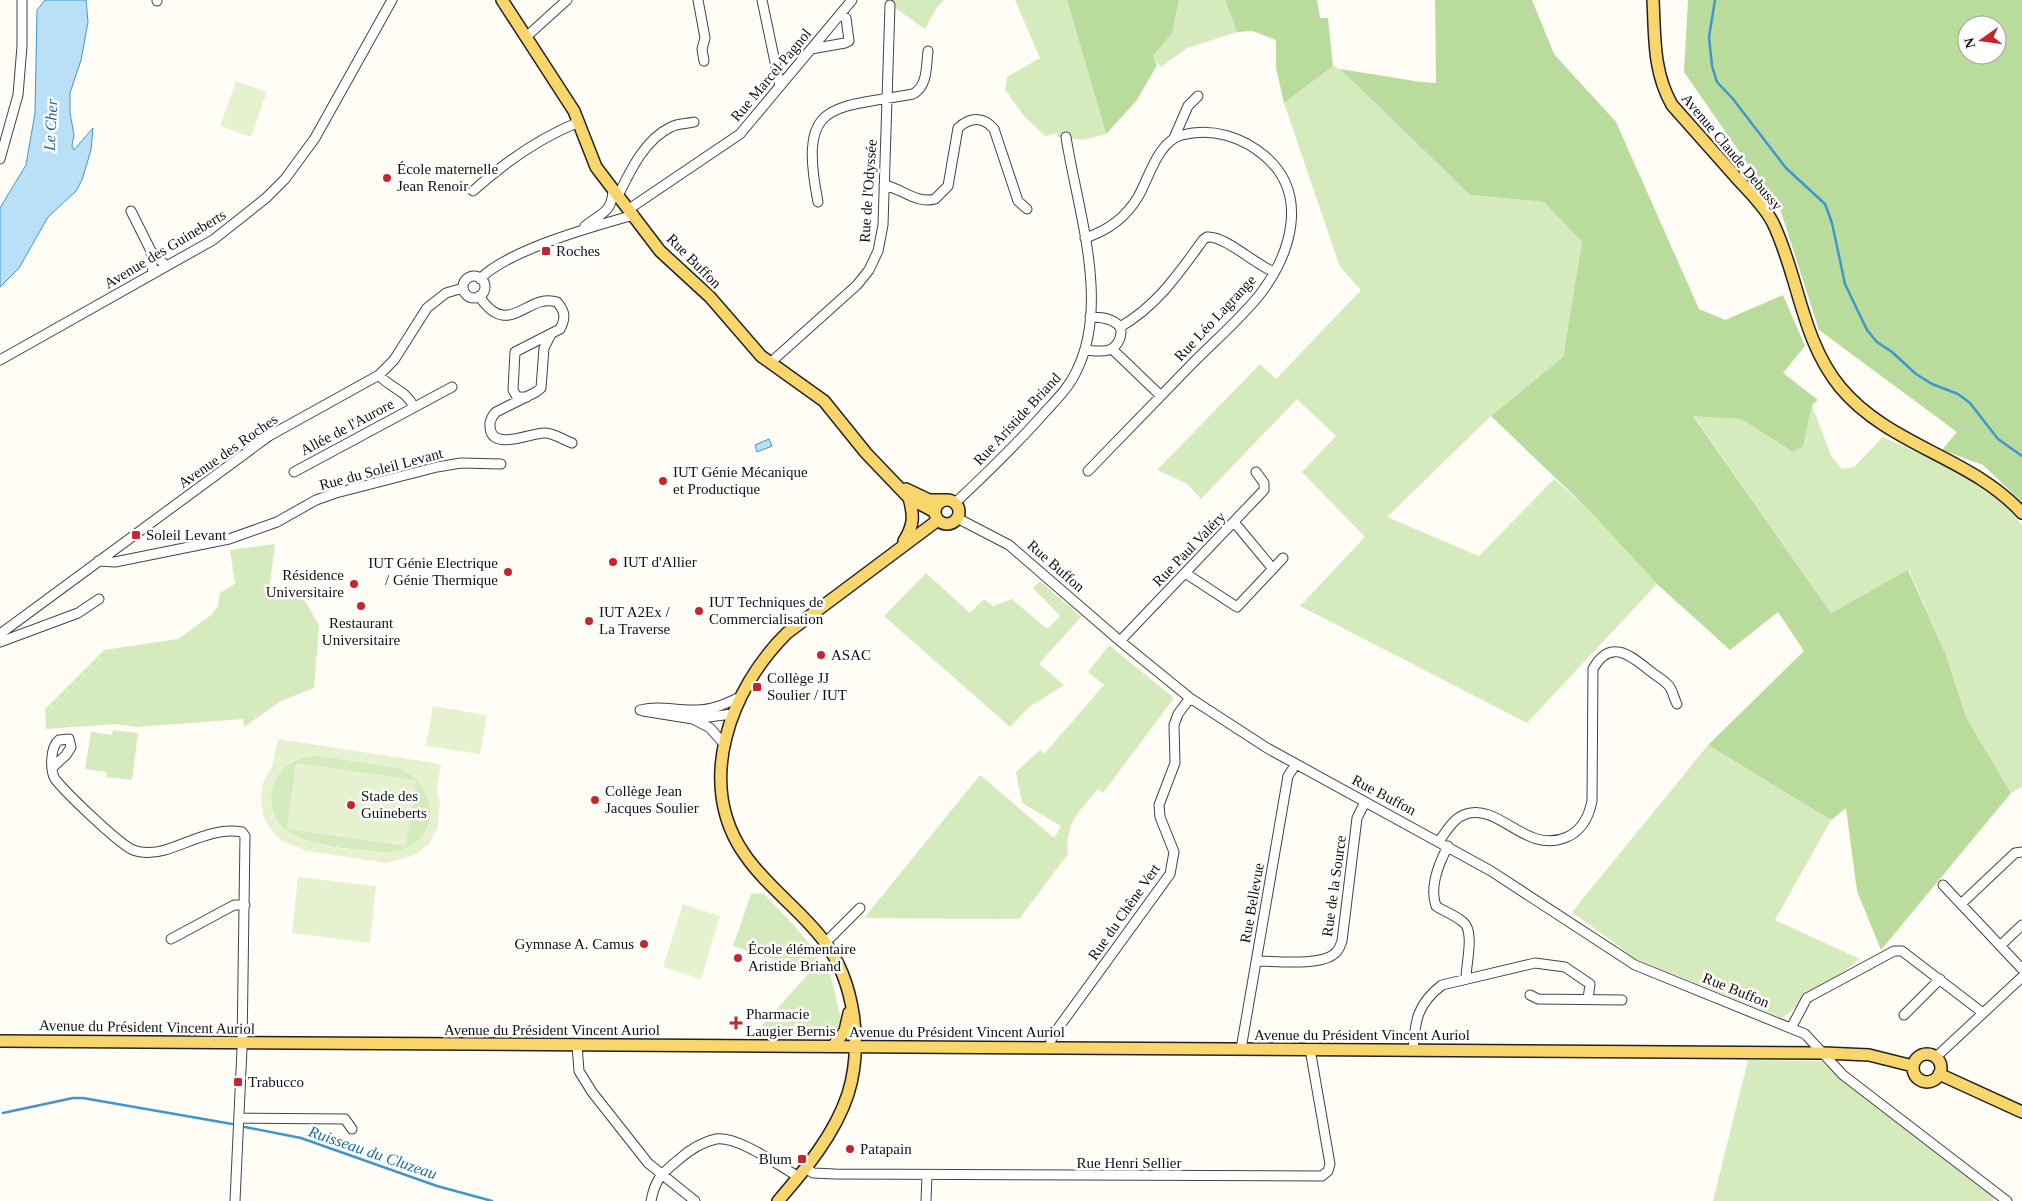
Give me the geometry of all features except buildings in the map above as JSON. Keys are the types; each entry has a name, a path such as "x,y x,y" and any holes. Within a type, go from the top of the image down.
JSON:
{"main road":[{"name":"Rue Buffon","path":"502,0 574,111 596,167 660,251 710,297 770,363 824,401 866,453 909,498 937,516"},
{"name":"Avenue Claude Debussy","path":"1652,0 1656,64 1664,91 1672,105 1757,200 1772,222 1784,250 1808,331 1822,360 1840,386 1869,416 1889,430 1982,478 2008,498 2022,513"},
{"name":"Rue Buffon","path":"894,482 930,500 949,501"},
{"path":"902,545 910,531 914,516 909,498"},
{"path":"778,1201 802,1172 836,1121 848,1093 854,1046 853,1016 840,969 825,943 753,867 735,837 725,810 722,792 724,744 738,698 770,650 787,633 937,516 938,504 949,501 959,511 958,518 948,524 937,516"},
{"path":"833,1046 845,1031 848,1023 849,996"},
{"name":"Avenue du Président Vincent Auriol","path":"0,1041 1824,1053 1869,1055 1913,1066"},
{"path":"1928,1054 1936,1057 1940,1063 1939,1074 1930,1082 1922,1081 1916,1077 1913,1066 1920,1055 1928,1054"},
{"path":"1939,1074 2022,1112"}],"street":[{"path":"0,160 18,95 22,46 22,0"},
{"name":"Avenue des Guineberts","path":"0,360 213,240 246,216 285,179 315,138 392,0"},
{"path":"526,37 567,0"},
{"path":"698,0 704,38 702,49 704,61"},
{"path":"762,0 780,86"},
{"name":"Rue Marcel Pagnol","path":"581,230 631,212 740,134 852,0"},
{"name":"Rue de l'Odyssée","path":"770,363 857,285 869,270 878,251 883,224 890,5"},
{"path":"811,49 849,41 846,18 840,14"},
{"path":"818,202 812,168 813,138 821,122 836,108 847,104 913,94 920,90 924,83 928,51"},
{"path":"1085,238 1103,230 1122,217 1137,199 1160,154 1174,138 1188,106 1198,96"},
{"path":"884,185 896,187 919,200 935,199 948,186 958,128 971,119 980,119 989,122 994,128 1018,201 1027,209"},
{"path":"473,191 528,148 553,133 579,122"},
{"path":"480,279 490,269 502,263 581,230 606,212 632,169 654,140 671,126 694,122"},
{"name":"Rue Léo Lagrange","path":"1088,471 1261,293 1285,249 1292,227 1292,204 1289,189 1283,176 1262,154 1241,140 1222,133 1194,132 1174,138"},
{"name":"Rue Aristide Briand","path":"949,501 1034,425 1065,390 1076,372 1085,350 1090,317 1089,272 1085,238 1066,137"},
{"path":"131,212 150,251 153,274"},
{"path":"1120,327 1159,297 1175,280 1207,237 1220,239 1262,267 1274,272"},
{"path":"150,251 166,266"},
{"path":"479,296 484,288 480,279 474,276 467,278 463,288 468,296 479,296 498,314 508,316 544,300 557,302 562,308 564,322 560,329 516,352 513,390 507,406"},
{"name":"Avenue des Roches","path":"0,634 269,436 379,375 394,360 428,308 446,293 463,288"},
{"path":"1085,350 1106,352 1118,344 1122,332 1116,322 1100,317 1090,317"},
{"path":"551,334 544,348 541,388 496,412 491,418 491,430 498,438 512,440 545,432 572,443"},
{"path":"1112,349 1161,396"},
{"name":"Allée de l'Aurore","path":"379,375 387,383 405,393 414,407"},
{"name":"Allée de l'Aurore","path":"294,472 452,387"},
{"path":"513,390 517,396 527,397"},
{"name":"Rue du Soleil Levant","path":"98,561 115,562 229,539 277,522 316,500 336,493 437,467 461,463 501,464"},
{"name":"Rue Paul Valéry","path":"1120,641 1264,490 1264,483 1256,472"},
{"name":"Rue Buffon","path":"958,518 1009,545 1120,641 1190,698 1296,764 1448,846 1546,905 1571,924 1635,965 1806,1034 1843,1075 2007,1201"},
{"path":"1234,522 1272,570"},
{"path":"1185,573 1236,607 1283,558"},
{"path":"0,642 78,613 99,599"},
{"path":"1439,841 1452,823 1468,813 1492,816 1534,839 1545,841 1558,841 1580,828 1590,813 1592,801 1593,669 1598,660 1606,654 1617,651 1628,653 1669,686 1677,704"},
{"path":"732,714 692,719 640,710 656,706 696,710 707,709 719,707 738,698"},
{"name":"Rue du Chêne Vert","path":"1050,1047 1051,1040 1056,1031 1170,874 1174,852 1160,817 1159,805 1175,763 1174,725 1178,714 1190,698"},
{"path":"692,719 710,728 724,744"},
{"name":"Rue Bellevue","path":"1241,1049 1288,776 1296,764"},
{"path":"53,767 53,776 61,787 124,843 139,852 163,851 221,831 242,832 245,836 242,1042 235,1201"},
{"name":"Rue de la Source","path":"1257,961 1318,961 1334,955 1338,950 1342,941 1357,818 1365,802"},
{"path":"1448,846 1438,865 1434,899 1436,906 1464,922 1468,927 1470,936 1466,978"},
{"path":"1961,904 2015,853 2022,852"},
{"path":"1943,885 2022,969"},
{"path":"171,939 234,905 245,905"},
{"path":"825,943 860,908"},
{"path":"2001,945 2022,925"},
{"path":"1791,1028 1807,998 1894,951 1902,951 1983,1013"},
{"path":"1413,1050 1415,1021 1434,991 1442,985 1466,978 1523,964 1554,965 1565,967 1590,984 1588,999"},
{"path":"1936,1057 1945,1051 2022,977"},
{"path":"1904,1015 1940,979"},
{"path":"1530,995 1538,999 1622,1000"},
{"path":"576,1045 579,1072 582,1078 648,1163 695,1201"},
{"name":"Rue Henri Sellier","path":"662,1174 692,1148 718,1139 741,1144 802,1172 814,1173 1322,1176 1328,1171 1330,1164 1310,1049"},
{"path":"239,1118 345,1119 352,1129"},
{"path":"651,1201 656,1180 662,1174"},
{"path":"926,1201 927,1175"}],"green space":[{"path":"884,0 944,0 937,7 925,29"},
{"path":"1015,0 1067,0 1106,134 1083,140 1058,137 1057,133 1045,136 1024,116 1005,90 1007,77 1040,58"},
{"path":"1067,0 1179,0 1172,33 1153,56 1157,65 1137,100 1106,134"},
{"path":"1179,0 1225,0 1237,32 1187,48 1161,67 1152,56 1172,33"},
{"path":"1225,0 1317,0 1320,18 1328,18 1333,66 1284,103 1276,68 1276,40 1253,31 1237,32"},
{"path":"1435,0 1532,0 1554,54 1616,122 1699,309 1725,320 1783,295 1805,346 1783,373 1818,400 1812,405 1803,447 1793,452 1741,419 1693,416 1831,613 1908,570 1946,655 1966,717 2011,793 1881,950 1857,891 1846,808 1831,820 1708,745 1804,651 1778,612 1730,650 1657,584 1588,509 1491,416 1563,357 1582,242 1544,202 1470,195 1340,69 1436,83"},
{"path":"1688,0 2022,0 2022,502 1983,465 1942,450 1957,432 1819,330 1781,212 1684,72"},
{"path":"1333,66 1340,69 1470,195 1544,202 1582,242 1563,357 1491,416 1387,517 1479,556 1554,479 1588,509 1657,584 1527,723 1300,606 1365,537 1302,472 1336,436 1297,399 1201,499 1187,484 1157,470 1260,364 1276,379 1361,290 1340,267 1284,103"},
{"path":"236,81 267,92 251,137 220,126"},
{"path":"1812,405 1831,456 1842,469 1854,467 1883,437 1940,463 1976,484 2008,509 2022,525 2022,787 2011,793 1966,717 1946,655 1909,570 1831,613 1693,415 1741,419 1793,452 1803,447"},
{"path":"275,544 270,584 273,588 305,601 319,625 314,688 281,701 244,727 243,719 136,727 115,724 46,729 45,709 104,650 178,639 211,615 218,606 220,593 235,584 230,550"},
{"path":"926,573 970,613 984,599 993,606 1012,599 1047,629 1060,616 1033,588 1040,581 1081,617 1039,664 1064,685 1029,707 1010,727 884,616"},
{"path":"1109,645 1174,698 1103,793 1098,789 1079,811 1071,825 1068,854 1019,919 864,918 980,775 1054,838 1061,826 1022,803 1016,772 1040,750 1044,754 1104,685 1088,672"},
{"path":"433,706 487,715 480,754 426,746"},
{"path":"113,730 138,733 132,780 106,777 107,772 85,769 91,732 112,735"},
{"path":"278,739 441,764 437,791 440,801 437,829 429,844 415,855 387,863 307,851 280,840 271,830 263,816 261,798 263,783 272,766","holes":["313,755 399,768 414,778 424,790 430,803 430,817 426,830 417,841 404,849 387,853 338,848 303,839 288,832 277,822 271,798 274,782 285,767 300,758"]},
{"path":"1708,745 1831,820 1775,920 1860,959 1782,1018 1636,959 1572,912"},
{"name":"Stade des Guineberts","path":"313,755 399,768 414,778 424,790 430,803 430,817 426,830 417,841 404,849 387,853 320,844 288,832 277,822 272,808 271,795 273,785 277,776 290,763"},
{"name":"Stade des Guineberts","path":"296,763 416,780 406,846 287,829"},
{"path":"298,877 376,886 370,943 292,933"},
{"path":"763,893 819,955 806,970 733,946 751,894"},
{"path":"683,904 720,916 701,979 663,967"},
{"path":"821,960 831,976 842,1024 833,1032 833,1036 760,1036 756,1032"},
{"path":"1748,1060 1822,1061 1842,1080 1994,1196 1993,1201 1713,1201"}],"water":[{"name":"Le Cher","path":"45,0 86,0 88,22 81,60 70,93 70,113 74,135 72,146 74,150 93,128 91,150 82,180 76,191 48,217 19,268 0,287 0,208 26,165 35,113 37,10"},
{"path":"769,439 772,446 757,452 755,445"}],"waterway":[{"path":"1715,0 1709,37 1712,66 1717,82 1733,99 1786,168 1825,204 1832,223 1845,284 1867,330 1877,342 1892,352 1916,374 1932,384 1958,394 1970,403 1998,439 2022,456"},
{"name":"Ruisseau du Cluzeau","path":"3,1113 73,1098 83,1098 232,1124"},
{"name":"Ruisseau du Cluzeau","path":"245,1127 301,1138 437,1186 492,1201"}],"place":[{"name":"École maternelle Jean Renoir","path":"387,178"},
{"name":"Roches","path":"546,251"},
{"name":"IUT Génie Mécanique et Productique","path":"663,481"},
{"name":"Soleil Levant","path":"136,535"},
{"name":"IUT d'Allier","path":"613,562"},
{"name":"IUT Génie Electrique / Génie Thermique","path":"508,572"},
{"name":"Résidence Universitaire","path":"354,584"},
{"name":"Restaurant Universitaire","path":"361,606"},
{"name":"IUT Techniques de Commercialisation","path":"699,611"},
{"name":"IUT A2Ex / La Traverse","path":"589,621"},
{"name":"ASAC","path":"821,655"},
{"name":"Collège JJ Soulier / IUT","path":"757,687"},
{"name":"Collège Jean Jacques Soulier","path":"595,800"},
{"name":"Stade des Guineberts","path":"351,805"},
{"name":"Gymnase A. Camus","path":"644,944"},
{"name":"École élémentaire Aristide Briand","path":"738,958"},
{"name":"Pharmacie Laugier Bernis","path":"736,1023"},
{"name":"Trabucco","path":"238,1082"},
{"name":"Patapain","path":"850,1149"},
{"name":"Blum","path":"802,1159"}]}
